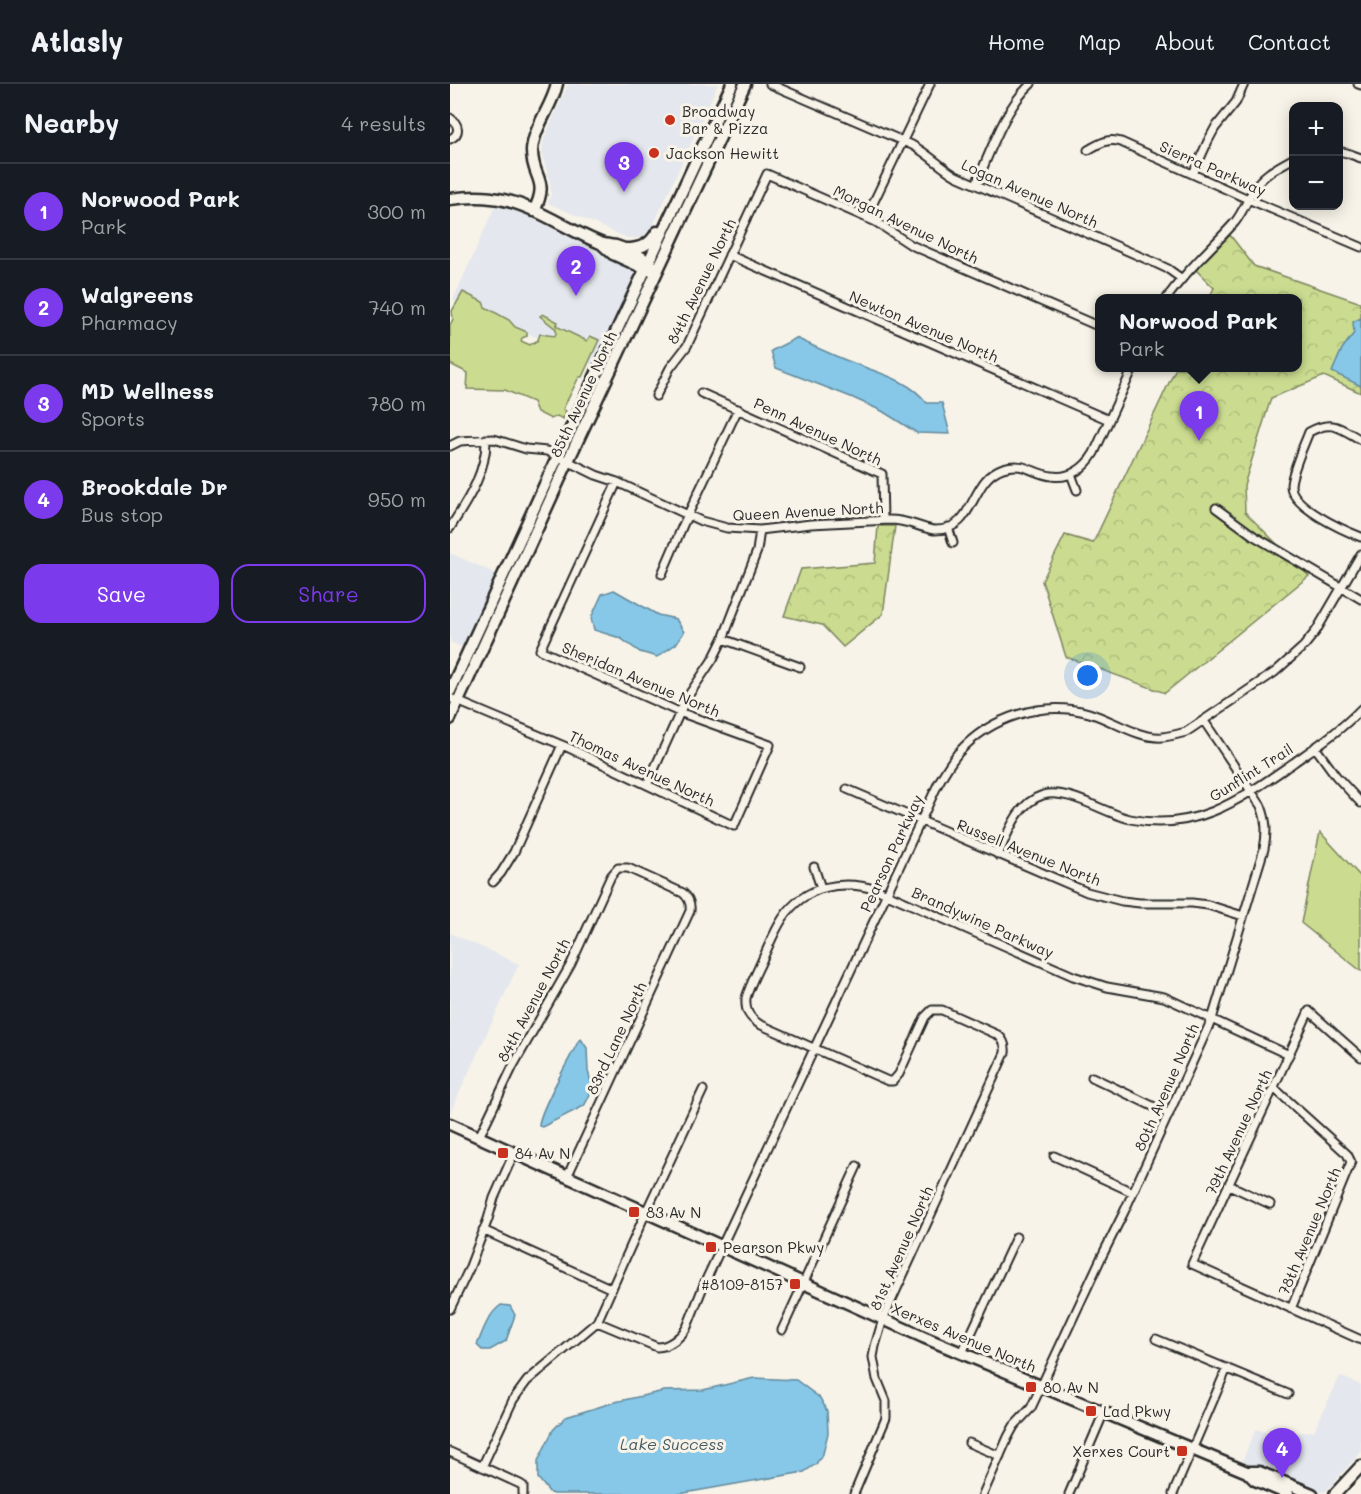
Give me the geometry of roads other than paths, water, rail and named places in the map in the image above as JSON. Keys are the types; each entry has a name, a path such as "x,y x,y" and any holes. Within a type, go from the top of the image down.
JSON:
{"main road":[{"path":"534,211 539,202 541,189 532,150 533,142 557,84"},
{"name":"85th Avenue North","path":"450,718 454,699 563,459 647,265 732,84"},
{"name":"85th Avenue North","path":"450,691 658,270 745,84"},
{"path":"624,249 643,247 653,239 685,173 699,156"},
{"path":"450,200 480,197 498,199 521,206 601,243 614,254 658,270"},
{"path":"601,243 624,249 647,265"},
{"name":"Xerxes Avenue North","path":"450,1124 883,1319 1247,1472 1255,1480 1288,1494"},
{"path":"1335,1494 1361,1466"},
{"name":"Xerxes Avenue North","path":"1247,1472 1259,1472 1312,1494"}],"street":[{"name":"Logan Avenue North","path":"770,84 912,145 930,156 946,170 1153,262 1182,279"},
{"path":"866,218 930,84"},
{"path":"976,184 1007,116 1031,84"},
{"path":"1193,174 1211,135 1236,102 1244,84"},
{"path":"450,118 458,127 457,132 450,139"},
{"name":"Sierra Parkway","path":"1088,150 1101,142 1115,140 1361,247"},
{"path":"1343,153 1361,158"},
{"path":"1170,294 1237,220 1263,178 1289,160"},
{"name":"Morgan Avenue North","path":"767,174 886,227 911,245 1095,325"},
{"name":"84th Avenue North","path":"656,396 669,368 687,346 767,174"},
{"name":"Newton Avenue North","path":"729,255 1109,420"},
{"path":"953,543 948,527 966,515 984,481 992,474 1001,469 1022,466 1051,476 1062,476 1085,466 1094,453 1131,372"},
{"name":"Penn Avenue North","path":"701,393 882,474 883,520"},
{"path":"662,574 738,408"},
{"path":"1361,440 1332,425 1324,425 1309,432 1292,486 1293,494 1303,506 1361,537"},
{"path":"450,528 481,472 486,452 486,440"},
{"name":"Queen Avenue North","path":"450,446 460,441 500,440 526,449 548,451 688,515 727,528 760,530 811,524 883,520 898,520 934,530 948,527"},
{"path":"1071,474 1077,490"},
{"name":"Sheridan Avenue North","path":"617,482 540,650 680,712 770,745"},
{"path":"1216,508 1254,536 1361,599"},
{"path":"647,785 686,699 713,659 723,639 757,551 760,530"},
{"name":"Pearson Parkway","path":"597,1322 651,1346 662,1347 683,1334 721,1246 921,821 947,768 970,741 984,730 1016,715 1052,709 1070,710 1105,718 1149,736 1161,737 1186,732 1275,672 1290,659 1316,631 1361,554"},
{"path":"723,639 800,667"},
{"name":"Thomas Avenue North","path":"454,699 562,745 734,826 770,745"},
{"name":"Gunflint Trail","path":"998,855 1020,811 1027,803 1044,795 1071,796 1103,810 1144,821 1170,821 1215,812 1252,791 1315,747 1361,709"},
{"name":"80th Avenue North","path":"983,1494 1014,1426 1031,1408 1212,1019 1266,838 1262,806 1204,721"},
{"path":"493,882 514,852 562,745"},
{"path":"1315,747 1336,776 1361,803"},
{"name":"Russell Avenue North","path":"847,789 1070,886 1104,897 1140,903 1200,904 1243,915"},
{"path":"814,867 821,888"},
{"name":"83rd Lane North","path":"567,1177 691,905 683,893 628,868 618,868 611,876"},
{"name":"84th Avenue North","path":"479,1137 513,1066 571,964 611,876"},
{"name":"Brandywine Parkway","path":"815,1049 759,1024 746,1011 746,999 777,929 792,907 821,888 852,884 887,894 1073,976 1107,987 1164,997 1289,1055"},
{"name":"81st Avenue North","path":"815,1049 884,1080 892,1081 899,1074 925,1017 932,1010 937,1009 998,1035 1006,1047 883,1319 873,1357 877,1379 886,1401 886,1418 854,1494"},
{"name":"79th Avenue North","path":"1291,1309 1192,1264 1309,1011 1361,1057"},
{"path":"1092,1077 1169,1114"},
{"name":"78th Avenue North","path":"1274,1088 1347,1154 1351,1162 1291,1309"},
{"path":"482,1467 519,1390 597,1322 645,1212 703,1090"},
{"path":"450,1309 469,1269 494,1198 514,1153"},
{"path":"1054,1156 1132,1192"},
{"path":"782,1330 857,1166"},
{"path":"1229,1185 1270,1204"},
{"path":"483,1230 612,1289"},
{"path":"962,1353 1016,1237"},
{"path":"1291,1309 1361,1340"},
{"path":"1156,1339 1288,1394"},
{"path":"1173,1494 1227,1368"},
{"path":"1069,1494 1104,1412"},
{"path":"969,1443 1000,1456"},
{"path":"450,1452 520,1484 523,1486 523,1494"}],"water":[{"path":"1361,318 1361,386 1332,372 1342,349 1354,333 1353,322"},
{"path":"796,338 901,382 920,395 927,403 942,403 950,434 917,433 882,411 776,368 771,351"},
{"path":"614,590 658,615 676,619 684,632 676,644 657,657 640,652 620,638 594,630 591,618 602,594"},
{"path":"581,1039 587,1048 588,1071 592,1086 590,1095 584,1106 542,1127 539,1126 549,1097"},
{"path":"501,1305 510,1306 515,1315 506,1341 490,1350 482,1350 477,1345 481,1334 489,1318"},
{"name":"Lake Success","path":"754,1378 796,1380 820,1398 827,1411 828,1433 823,1454 816,1464 804,1472 679,1494 553,1494 538,1478 538,1461 553,1430 566,1417 615,1402 664,1391 703,1390"}],"place":[{"name":"Broadway Bar & Pizza","path":"670,120"},
{"name":"Jackson Hewitt","path":"654,153"},
{"name":"MD Wellness","path":"624,192"},
{"name":"Walgreens","path":"576,296"},
{"name":"Norwood Park","path":"1199,441"},
{"name":"84 Av N","path":"503,1153"},
{"name":"83 Av N","path":"634,1212"},
{"name":"Pearson Pkwy","path":"711,1247"},
{"name":"#8109-8157","path":"795,1284"},
{"name":"80 Av N","path":"1031,1387"},
{"name":"Lad Pkwy","path":"1091,1411"},
{"name":"Xerxes Court","path":"1182,1451"},
{"name":"Brookdale Dr","path":"1282,1478"}]}
